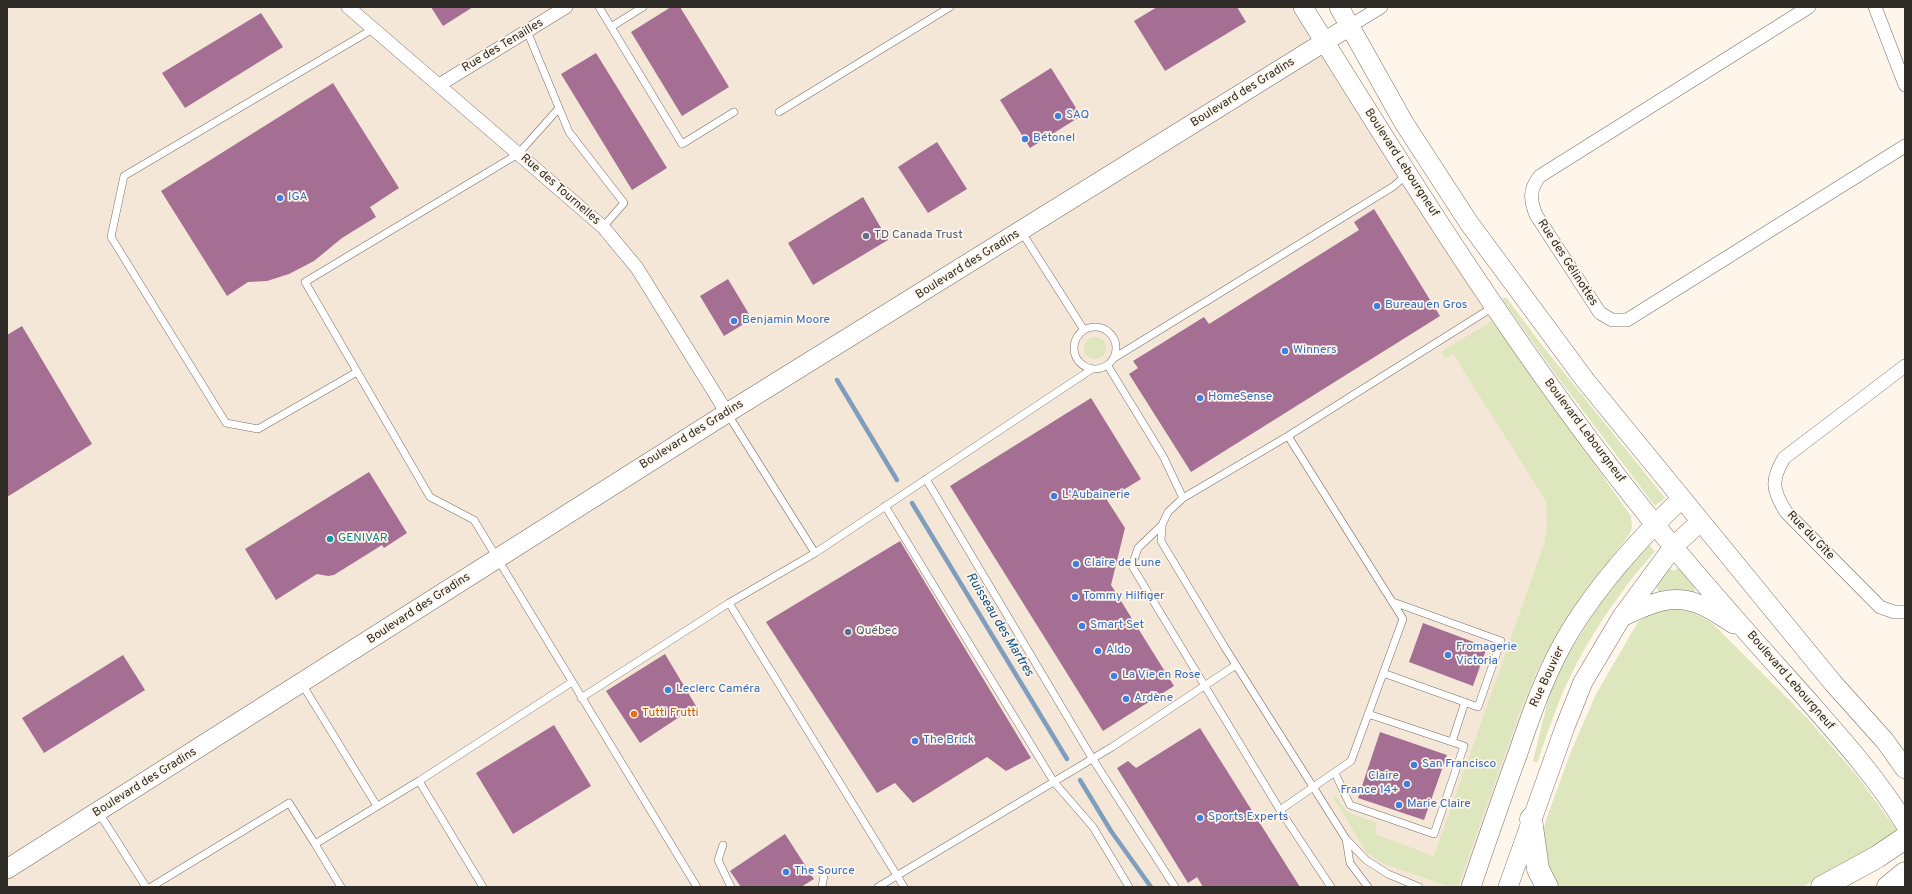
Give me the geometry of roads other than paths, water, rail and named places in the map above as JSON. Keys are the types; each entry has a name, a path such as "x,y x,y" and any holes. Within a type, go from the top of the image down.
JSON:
{"highway":[{"path":"1531,819 1538,869 1547,887"},
{"path":"1822,887 1877,857 1905,838"}],"street":[{"name":"Rue des Tournelles","path":"348,7 604,227 624,251 653,292 727,413"},
{"name":"Rue des Tenailles","path":"439,85 566,7"},
{"name":"Boulevard Lebourgneuf","path":"1303,7 1340,70 1495,306 1584,431 1654,524 1852,752 1890,800 1905,824"},
{"name":"Boulevard Lebourgneuf","path":"1339,7 1404,123 1469,223 1585,380 1833,683 1885,741 1905,769"},
{"name":"Boulevard des Gradins","path":"7,869 727,413 1381,7"},
{"name":"Rue des Gélinottes","path":"1809,7 1546,172 1534,183 1530,193 1536,215 1600,313 1612,320 1627,320 1640,313 1905,146"},
{"path":"1875,7 1905,85"},
{"name":"Rue du Gîte","path":"1905,366 1784,458 1777,470 1774,485 1779,500 1786,512 1880,607 1894,612 1905,612"},
{"name":"Rue Bouvier","path":"1471,887 1537,697 1571,629 1597,590 1654,524 1681,499"},
{"path":"1508,887 1531,819 1583,682 1621,618 1674,546 1700,522"},
{"path":"1621,618 1654,603 1676,599 1696,603 1745,630"}],"lane":[{"path":"599,7 682,144 734,112"},
{"path":"611,27 643,7"},
{"path":"779,112 950,7"},
{"path":"357,372 258,429 226,423 111,237 124,176 373,29"},
{"path":"527,31 569,132 624,203 604,227"},
{"path":"559,108 518,154 305,282 430,497 474,520 581,698 698,887"},
{"path":"1114,358 1117,347 1116,340 1112,334 1099,326 1094,326 1084,330 1076,339 1074,346 1075,356 1079,362 1092,369 1102,369 1108,366 1114,358 1394,186 1408,173"},
{"path":"1021,231 1084,330"},
{"path":"1419,887 1382,871 1366,860 1346,838 1236,665 1161,541 1162,525 1168,512 1183,498 1288,436 1495,306"},
{"path":"1108,366 1163,456 1183,498"},
{"path":"581,698 729,602 815,553 1092,369"},
{"path":"727,413 815,553"},
{"path":"1280,810 1351,762 1403,619 1288,436"},
{"path":"926,479 1092,758 1175,887"},
{"path":"885,506 1054,782 1093,827 1129,887"},
{"path":"1162,525 1138,548 1132,566 1280,810 1331,887"},
{"path":"729,602 904,887"},
{"path":"1384,673 1478,707 1502,641 1393,602"},
{"path":"878,887 897,874 1054,782 1236,665"},
{"path":"315,844 419,781 572,682"},
{"path":"302,683 377,806"},
{"path":"1452,742 1465,702"},
{"path":"1335,773 1350,804 1434,834 1464,746 1368,714"},
{"path":"419,781 483,887"},
{"path":"151,887 289,803 341,887"},
{"path":"98,812 146,887"},
{"path":"1346,838 1350,863 1368,887"},
{"path":"723,845 718,860 731,887"},
{"path":"822,887 824,875"}],"waterway":[{"name":"Ruisseau des Martres","path":"837,380 897,480"},
{"name":"Ruisseau des Martres","path":"912,503 1067,759"},
{"name":"Ruisseau des Martres","path":"1080,780 1111,831 1151,887"}],"place":[{"name":"SAQ","path":"1058,116"},
{"name":"Bétonel","path":"1025,139"},
{"name":"IGA","path":"280,198"},
{"name":"TD Canada Trust","path":"866,236"},
{"name":"Bureau en Gros","path":"1377,306"},
{"name":"Benjamin Moore","path":"734,321"},
{"name":"Winners","path":"1285,351"},
{"name":"HomeSense","path":"1200,398"},
{"name":"L'Aubainerie","path":"1054,496"},
{"name":"GENIVAR","path":"330,539"},
{"name":"Claire de Lune","path":"1076,564"},
{"name":"Tommy Hilfiger","path":"1075,597"},
{"name":"Smart Set","path":"1082,626"},
{"name":"Québec","path":"848,632"},
{"name":"Aldo","path":"1098,651"},
{"name":"Fromagerie Victoria","path":"1448,655"},
{"name":"La Vie en Rose","path":"1114,676"},
{"name":"Leclerc Caméra","path":"668,690"},
{"name":"Ardène","path":"1126,699"},
{"name":"Tutti Frutti","path":"634,714"},
{"name":"The Brick","path":"915,741"},
{"name":"San Francisco","path":"1414,765"},
{"name":"Claire France 14+","path":"1407,784"},
{"name":"Marie Claire","path":"1399,805"},
{"name":"Sports Experts","path":"1200,818"},
{"name":"The Source","path":"786,872"}]}
